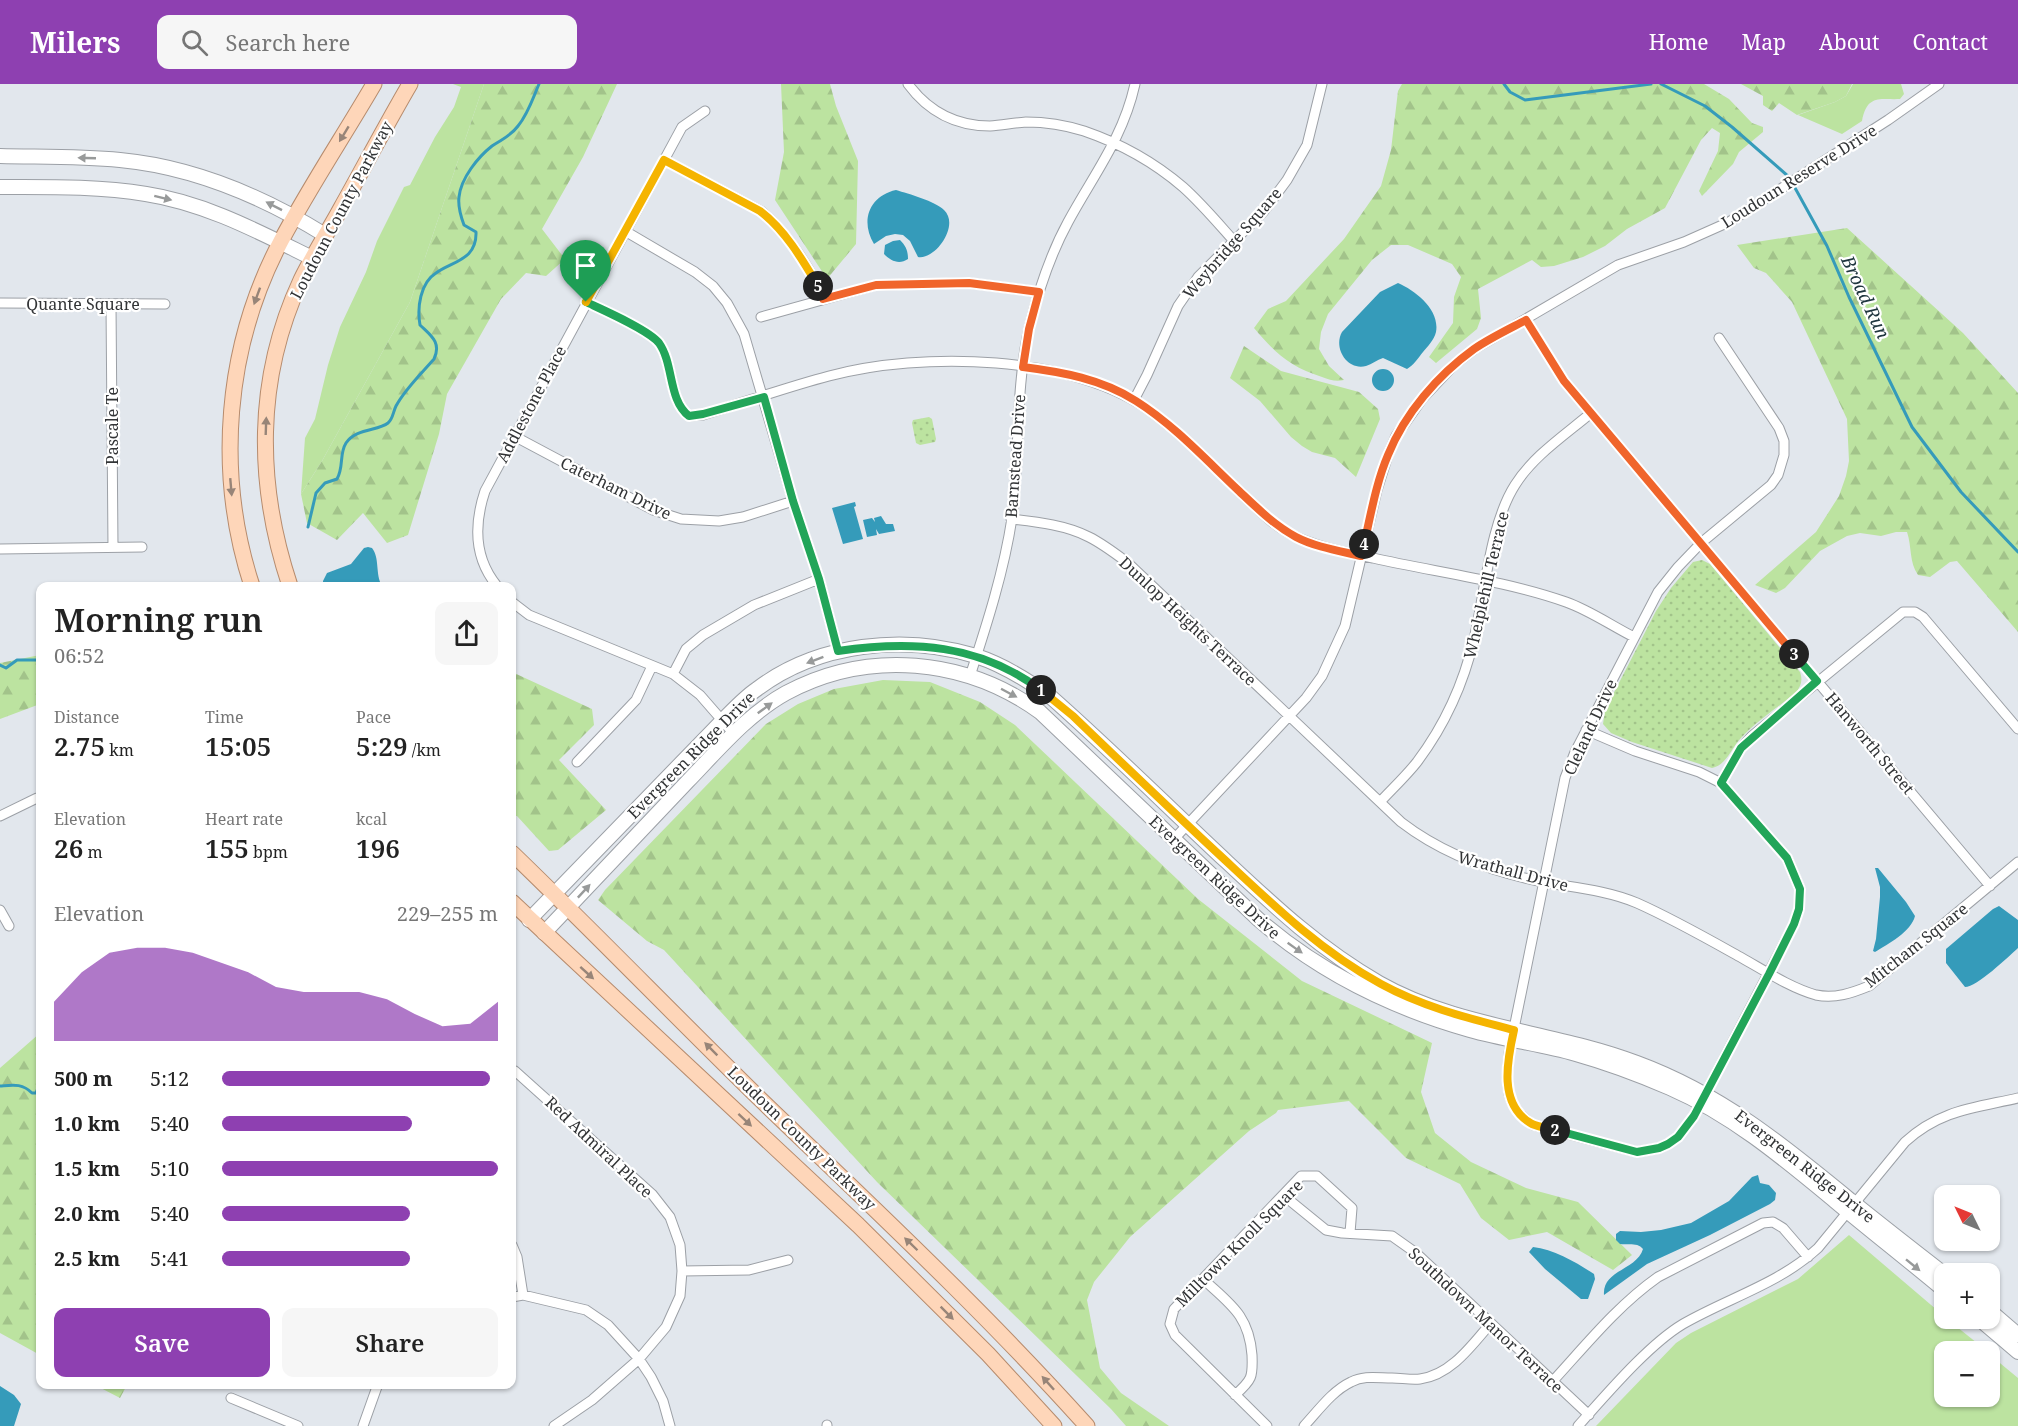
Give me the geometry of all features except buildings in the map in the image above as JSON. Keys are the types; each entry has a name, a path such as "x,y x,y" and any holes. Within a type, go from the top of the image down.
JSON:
{"main road":[{"name":"Loudoun County Parkway","path":"251,582 234,512 231,486 230,423 242,344 257,294 280,242 374,84"},
{"name":"Loudoun County Parkway","path":"289,582 269,507 265,456 267,400 278,343 285,320 312,258 410,84"},
{"name":"Loudoun County Parkway","path":"516,857 767,1105 948,1279 1087,1426"},
{"name":"Loudoun County Parkway","path":"516,906 858,1225 988,1354 1054,1426"}],"street":[{"path":"908,84 928,106 958,122 992,126 1007,123 1051,123 1087,132 1114,144 1171,177 1233,240"},
{"name":"Barnstead Drive","path":"970,676 997,585 1011,519 1017,471 1018,409 1023,367 1029,329 1039,292 1068,223 1114,144 1125,120 1135,84"},
{"name":"Weybridge Square","path":"1134,399 1178,306 1198,277 1264,211 1287,180 1307,145 1322,84"},
{"name":"Loudoun Reserve Drive","path":"1174,838 1289,716 1322,676 1345,626 1377,490 1396,436 1422,399 1461,359 1476,348 1618,266 1684,242 1729,222 1888,120 1939,84"},
{"name":"Addlestone Place","path":"495,582 478,549 477,531 478,510 490,481 682,127 705,111"},
{"path":"0,156 120,160 171,168 237,189 295,216 325,235"},
{"path":"664,160 770,218 807,268 823,299"},
{"path":"0,187 95,189 148,194 214,212 312,258"},
{"path":"625,231 695,272 713,286 727,303 744,334 793,501 819,579 838,651"},
{"path":"761,317 876,285 969,283 1039,292"},
{"path":"586,302 654,338 664,352 681,407 689,416 764,397 829,376 912,362 977,362 1060,372 1096,382 1134,399 1178,433 1268,518 1297,537 1327,548 1486,582 1568,603 1634,637"},
{"name":"Quante Square","path":"0,303 165,304"},
{"name":"Pascale Te","path":"111,305 113,547"},
{"name":"Hanworth Street","path":"1526,320 1564,381 1990,886"},
{"name":"Cleland Drive","path":"1719,338 1779,428 1784,441 1782,464 1771,485 1701,543 1659,591 1586,730 1565,778 1513,1036 1507,1083 1510,1099 1519,1115 1533,1125 1637,1152 1659,1148 1678,1137 1694,1116 1769,974 1799,909 1800,889 1787,858 1721,783"},
{"name":"Whelplehill Terrace","path":"1380,802 1416,762 1437,732 1451,704 1467,664 1497,526 1515,484 1527,468 1591,413"},
{"name":"Caterham Drive","path":"514,436 654,510 681,519 719,521 743,517 793,501"},
{"name":"Dunlop Heights Terrace","path":"1011,519 1075,531 1090,537 1128,563 1289,716"},
{"path":"0,549 142,547"},
{"path":"673,674 686,649 703,635 754,605 819,579"},
{"path":"516,605 529,615 673,674 700,695 734,734"},
{"path":"1586,730 1635,751 1699,772 1721,783 1741,748 1817,681 1903,612 1915,612 1923,617 2018,729"},
{"name":"Evergreen Ridge Drive","path":"530,920 723,720 756,689 780,674 838,651 877,645 941,648 976,657 1014,673 1052,698 1281,913 1339,959 1381,984 1425,1004 1513,1036 1601,1062 1703,1099 1934,1267"},
{"name":"Evergreen Ridge Drive","path":"544,933 752,717 786,694 844,671 899,664 922,665 970,676 1010,693 1040,712 1258,919 1293,948 1313,961 1361,987 1433,1019 1513,1036"},
{"path":"577,762 636,700 652,666"},
{"name":"Wrathall Drive","path":"1289,716 1416,833 1452,854 1475,863 1544,882 1614,895 1636,903 1706,938 1769,974"},
{"path":"0,816 36,798"},
{"name":"Mitcham Square","path":"1769,974 1812,994 1833,997 1851,993 1875,981 2018,862"},
{"path":"0,910 9,926"},
{"name":"Red Admiral Place","path":"516,1072 652,1194 670,1217 680,1245 682,1271 680,1296 666,1327 639,1359 592,1400 554,1426"},
{"path":"1578,1426 1666,1335 1785,1274 1808,1257 1905,1142 1926,1125 1952,1113 2018,1098"},
{"name":"Milltown Knoll Square","path":"1267,1426 1175,1335 1170,1324 1174,1309 1301,1176 1317,1176 1352,1208 1350,1233"},
{"name":"Southdown Manor Terrace","path":"1283,1195 1326,1230 1392,1236 1416,1252 1552,1382 1589,1414"},
{"name":"Evergreen Ridge Drive","path":"1851,1207 1934,1281"},
{"path":"1552,1382 1625,1302 1646,1285 1658,1276 1763,1223 1773,1222 1783,1228 1808,1257"},
{"path":"516,1255 523,1296"},
{"path":"682,1271 749,1270 788,1260"},
{"path":"1203,1279 1235,1310 1245,1323 1250,1337 1253,1373 1248,1383 1235,1395"},
{"path":"516,1297 523,1296 586,1310 608,1325 639,1359 651,1377 663,1401 670,1426"},
{"path":"2000,1319 2018,1335"},
{"path":"1304,1426 1338,1391 1351,1382 1364,1377 1420,1379 1443,1370 1462,1355 1491,1323"},
{"path":"1991,1329 2018,1352"},
{"path":"363,1426 376,1389"},
{"path":"231,1398 297,1426"}],"green space":[{"path":"453,84 484,84 410,302 322,461 301,494 305,438 315,419 340,327 366,272 377,241 404,187 410,185 435,137 454,107 461,87"},
{"path":"484,84 617,84 583,157 542,229 565,259 546,276 526,273 501,299 447,394 439,434 408,535 387,543 363,513 337,540 307,523 301,494 322,461 410,302"},
{"path":"781,84 830,84 836,106 858,161 856,244 827,279 775,200 784,152"},
{"path":"1402,84 1704,84 1729,99 1752,123 1763,127 1763,132 1739,152 1733,164 1702,196 1699,191 1718,151 1720,133 1712,128 1701,140 1665,208 1627,229 1605,246 1583,257 1554,266 1541,267 1532,260 1478,289 1481,318 1477,329 1436,363 1429,357 1453,323 1454,297 1461,277 1452,264 1408,245 1391,245 1372,260 1328,314 1321,332 1319,349 1329,366 1344,380 1330,380 1292,364 1276,352 1254,328 1268,309 1286,301 1344,239 1381,186 1391,150 1398,91"},
{"path":"1741,84 1852,84 1846,96 1797,115 1779,103 1772,111 1763,105 1763,96"},
{"path":"1853,84 1901,84 1904,94 1900,99 1881,99 1871,102 1864,112 1862,121 1842,134 1798,115 1846,96"},
{"path":"1847,228 1963,333 2018,393 2018,632 1957,561 1950,562 1930,577 1918,575 1913,565 1907,532 1881,536 1860,533 1847,536 1820,551 1785,588 1776,593 1755,585 1816,532 1839,496 1849,461 1847,419 1792,302 1766,273 1754,268 1737,245"},
{"path":"1244,346 1281,371 1359,392 1378,409 1380,419 1356,477 1335,458 1312,452 1302,446 1291,437 1260,401 1230,378"},
{"path":"929,417 932,419 936,439 935,442 920,445 916,443 912,423 913,420"},
{"path":"1702,560 1710,564 1800,672 1801,678 1796,693 1754,726 1737,742 1725,760 1712,768 1632,742 1611,733 1603,724 1605,710 1656,611 1671,588 1693,562"},
{"path":"36,656 36,706 0,719 0,663"},
{"path":"516,674 592,709 594,725 559,760 606,810 558,850 549,851 517,816"},
{"path":"883,680 930,682 980,702 1015,725 1198,899 1302,981 1432,1043 1421,1092 1435,1133 1471,1162 1526,1188 1578,1202 1632,1255 1613,1270 1547,1232 1509,1240 1481,1218 1460,1184 1406,1158 1349,1101 1278,1110 1249,1131 1130,1237 1094,1282 1087,1300 1100,1368 1121,1393 1169,1426 1126,1426 877,1182 664,950 647,941 598,900 605,890 766,724 798,704 834,689"},
{"path":"36,1036 36,1353 0,1333 0,1068"},
{"path":"1849,1235 1934,1307 1934,1329 1960,1329 1974,1341 1934,1341 1934,1407 2000,1407 2000,1363 2018,1378 2018,1426 1596,1426 1676,1343 1691,1333 1798,1279"},
{"path":"103,1389 124,1389 120,1398"}],"water":[{"path":"896,190 935,204 948,216 948,232 932,253 918,257 910,241 903,235 886,236 874,244 868,227 870,211 879,198"},
{"path":"900,240 904,244 908,259 898,262 884,254 885,245"},
{"path":"1398,283 1419,296 1430,309 1436,324 1434,338 1412,366 1407,369 1383,358 1366,366 1353,365 1344,357 1339,345 1342,332 1380,292"},
{"path":"1383,369 1391,372 1394,380 1391,388 1383,391 1375,388 1372,380 1375,372"},
{"path":"855,502 854,507 863,539 843,544 832,508"},
{"path":"881,516 886,524 893,524 895,531 879,534 876,529 877,535 867,537 863,520 872,518 875,522 874,518"},
{"path":"364,548 372,548 374,552 381,582 323,582 327,573 351,564"},
{"path":"1875,868 1878,868 1915,916 1904,932 1875,952 1873,951 1880,887"},
{"path":"1999,906 2018,920 2018,948 1984,977 1965,987 1946,963 1946,949"},
{"path":"1758,1175 1760,1183 1769,1185 1776,1193 1775,1200 1770,1204 1647,1264 1604,1295 1608,1280 1634,1262 1643,1249 1636,1245 1620,1244 1616,1240 1616,1234 1620,1231 1661,1230 1691,1223 1729,1201 1752,1177"},
{"path":"1533,1247 1573,1261 1594,1274 1595,1279 1588,1299 1581,1299 1545,1269 1529,1252"},
{"path":"0,1386 14,1395 21,1404 14,1426 0,1426"}],"waterway":[{"path":"308,527 316,493 325,483 337,479 346,443 361,432 388,423 404,394 434,359 436,343 420,325 419,311 423,289 436,273 468,254 473,249 475,241 476,232 464,225 459,204 460,190 471,168 481,156 515,130 522,121 539,84"},
{"name":"Broad Run","path":"1504,84 1510,92 1525,100 1651,84"},
{"name":"Broad Run","path":"1661,84 1705,106 1789,177 1827,246 1912,427 1961,492 2018,552"},
{"path":"0,665 6,668 17,660 36,660"},
{"path":"0,1086 17,1085 36,1093"}],"route":[{"path":"664,160 770,218 807,268 823,299 876,285 969,283 1039,292 1029,329 1023,367 1060,372 1096,382 1134,399 1178,433 1268,518 1297,537 1327,548 1361,556 1382,471 1396,436 1422,399 1454,365 1476,348 1526,320 1564,381 1817,681 1752,736 1741,748 1721,783 1787,858 1800,889 1799,909 1769,974 1685,1130 1668,1144 1637,1152 1533,1125 1519,1115 1510,1099 1507,1083 1509,1053 1514,1030 1449,1013 1425,1004 1381,984 1339,959 1281,913 1073,716 1037,687 1014,673 976,657 941,648 877,645 838,651 819,579 793,501 764,397 689,416 678,402 660,344 654,338 586,302 664,160"}]}
